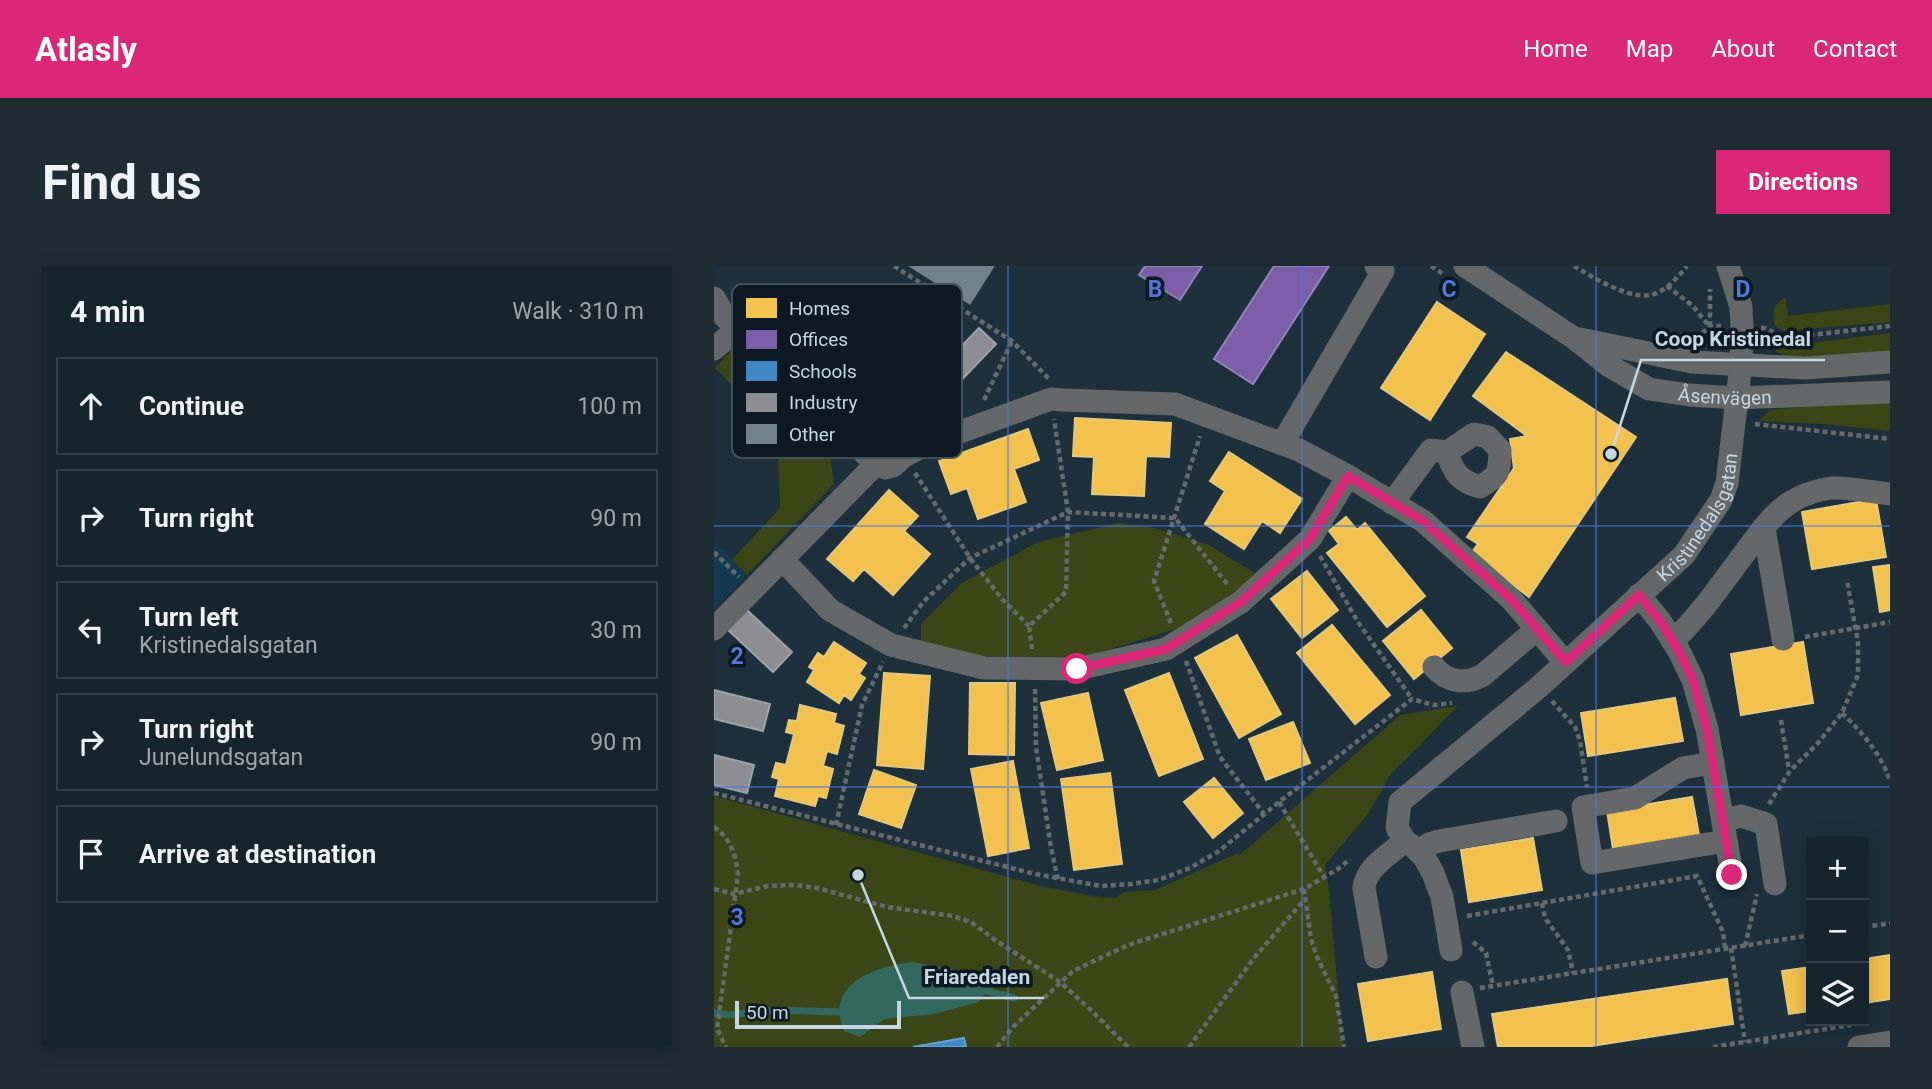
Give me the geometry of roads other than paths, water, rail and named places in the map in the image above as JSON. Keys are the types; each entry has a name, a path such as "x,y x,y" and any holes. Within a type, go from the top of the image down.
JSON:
{"street":[{"path":"1282,444 1383,271 1376,266"},
{"name":"Åsenvägen","path":"1465,266 1574,338 1608,365 1649,389 1737,398 1890,392"},
{"name":"Kristinedalsgatan","path":"1412,847 1398,828 1400,802 1539,687 1684,555 1721,500 1727,483 1741,364 1742,327 1741,307 1718,272"},
{"path":"714,298 725,317 732,323"},
{"path":"714,349 732,333"},
{"name":"Åsenvägen","path":"1574,338 1692,362 1805,368 1890,362"},
{"path":"962,431 1057,400 1175,404 1298,450 1423,521 1511,599 1566,662"},
{"path":"1392,503 1431,450 1447,452"},
{"path":"870,458 886,468 894,466 903,458"},
{"path":"714,629 876,464"},
{"path":"782,559 830,610 891,645 984,668 1077,669 1166,649 1241,602 1310,539 1348,476"},
{"path":"1673,641 1703,609 1764,528 1790,502 1807,494 1832,488 1890,494"},
{"path":"1764,528 1783,639"},
{"path":"1639,595 1673,641 1693,680 1707,729 1732,875"},
{"path":"1434,667 1441,675 1452,679 1474,680 1537,629"},
{"path":"1713,763 1683,768 1636,797 1583,807 1592,863 1724,831 1741,816 1766,824 1766,883"},
{"path":"1377,957 1364,888 1369,872 1412,847 1556,821"},
{"path":"1412,847 1424,857 1442,897 1456,917 1451,950"},
{"path":"1462,992 1473,1047"},
{"path":"1859,1047 1890,1042"}],"waterway":[{"path":"987,991 1014,998"},
{"path":"714,1013 730,1015 775,1010 839,1012"}],"place":[{"name":"Coop Kristinedal","path":"1611,454"},
{"name":"Friaredalen","path":"858,875"}]}
